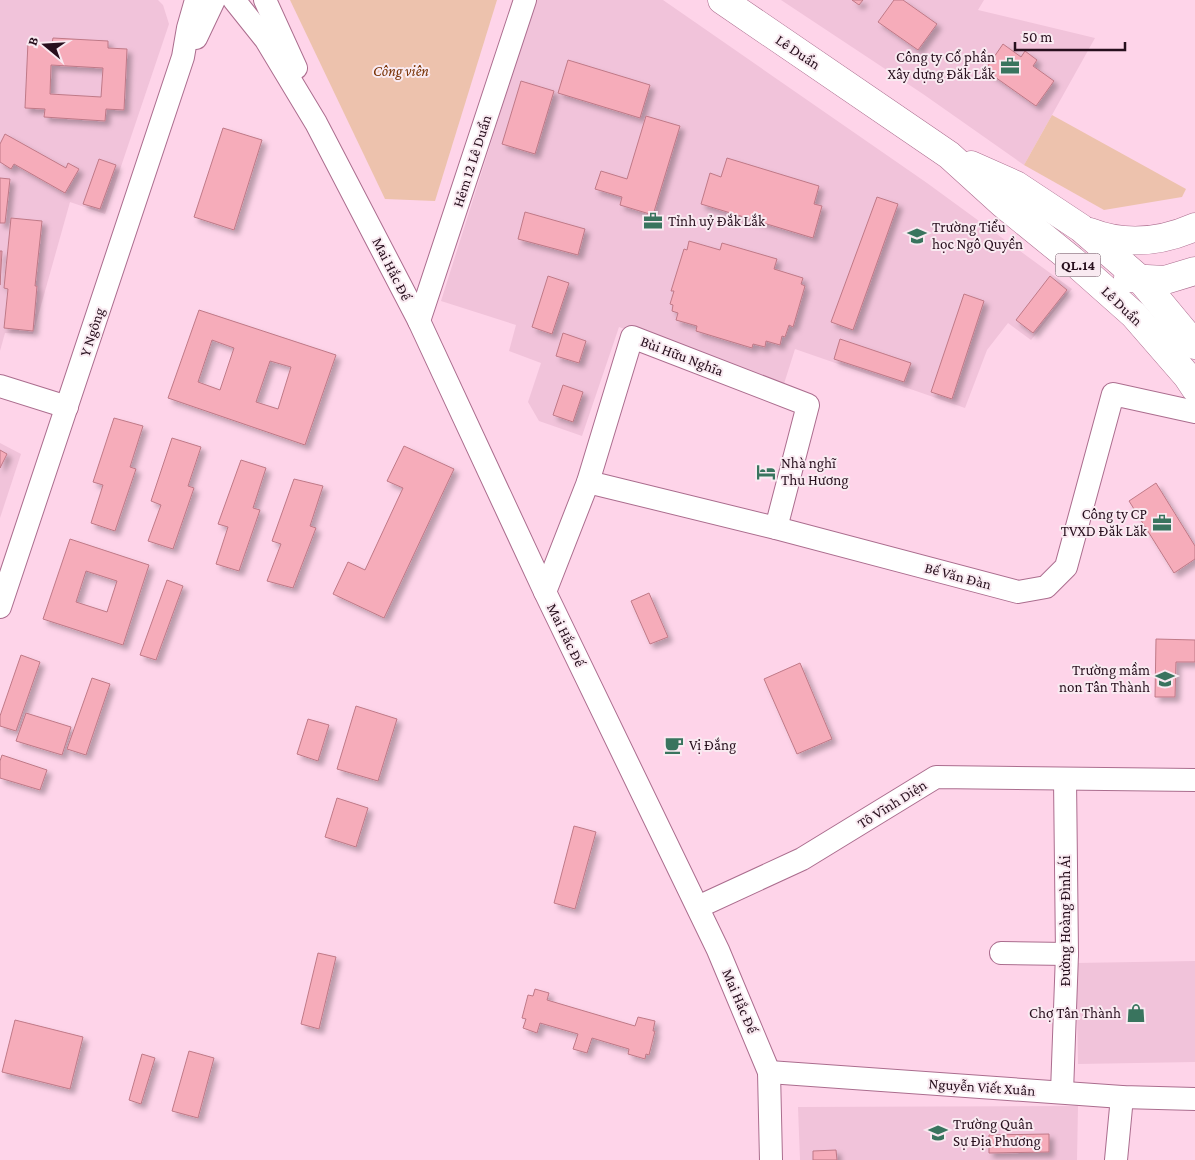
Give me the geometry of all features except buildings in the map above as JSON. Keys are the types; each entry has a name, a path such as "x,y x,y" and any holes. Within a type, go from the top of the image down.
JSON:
{"main road":[{"name":"Lê Duẩn","path":"722,0 949,155 1003,204 1072,260 1134,315 1187,376 1195,388"},
{"name":"Lê Duẩn","path":"949,155 1016,185 1081,228 1141,280 1195,345"},
{"path":"1081,228 1104,238 1125,242 1149,241 1176,235 1195,227"},
{"path":"1072,260 1103,272 1141,280 1165,280 1195,271"}],"street":[{"name":"Y Ngông","path":"0,607 183,58 188,28 196,0"},
{"name":"Y Ngông","path":"183,58 199,33 214,0"},
{"name":"Mai Hắc Đế","path":"234,0 266,40 316,123 419,321 546,592 718,950 769,1072 771,1160"},
{"name":"Mai Hắc Đế","path":"265,0 290,53 316,123"},
{"name":"Hẻm 12 Lê Duẩn","path":"419,321 525,0"},
{"name":"Bùi Hữu Nghĩa","path":"546,592 588,482 632,337 808,405 776,528"},
{"path":"0,386 67,407"},
{"name":"Bế Văn Đàn","path":"588,482 776,528 1018,592 1046,587 1066,566 1113,394 1195,412"},
{"name":"Tô Vĩnh Diện","path":"698,907 802,859 936,777 1195,780"},
{"name":"Đường Hoàng Đình Ái","path":"1062,1092 1067,954 1065,779"},
{"path":"1001,953 1067,954"},
{"name":"Nguyễn Viết Xuân","path":"769,1072 1122,1097 1195,1099"},
{"path":"1116,1160 1122,1097"}],"shaded area":[{"path":"0,0 158,0 163,5 169,24 105,214 70,202 33,334 5,333 0,351"},
{"name":"Tỉnh uỷ Đắk Lắk","path":"536,0 663,0 927,183 1072,289 1031,340 1008,323 987,350 965,408 795,349 783,387 619,327 582,436 539,421 528,402 541,363 509,351 516,325 441,301"},
{"name":"Công ty Cổ phần Xây dựng Đăk Lắk","path":"781,0 984,0 978,10 1095,38 1024,165 923,94"},
{"path":"0,443 21,454 0,518"},
{"name":"Chợ Tân Thành","path":"1195,961 1195,1062 1078,1064 1076,963"},
{"name":"Trường Quân Sự Địa Phương","path":"1078,1106 1077,1160 800,1160 798,1107"}],"green space":[{"name":"Công viên","path":"290,0 497,0 435,201 385,199"},
{"path":"1052,115 1186,189 1182,197 1104,210 1024,165"}],"place":[{"name":"Công ty Cổ phần Xây dựng Đăk Lắk","path":"1010,66"},
{"name":"Tỉnh uỷ Đắk Lắk","path":"653,221"},
{"name":"Trường Tiểu học Ngô Quyền","path":"917,236"},
{"name":"Nhà nghĩ Thu Hương","path":"766,472"},
{"name":"Công ty CP TVXD Đăk Lăk","path":"1162,523"},
{"name":"Trường mầm non Tân Thành","path":"1165,679"},
{"name":"Vị Đắng","path":"674,745"},
{"name":"Chợ Tân Thành","path":"1136,1013"},
{"name":"Trường Quân Sự Địa Phương","path":"938,1133"}]}
